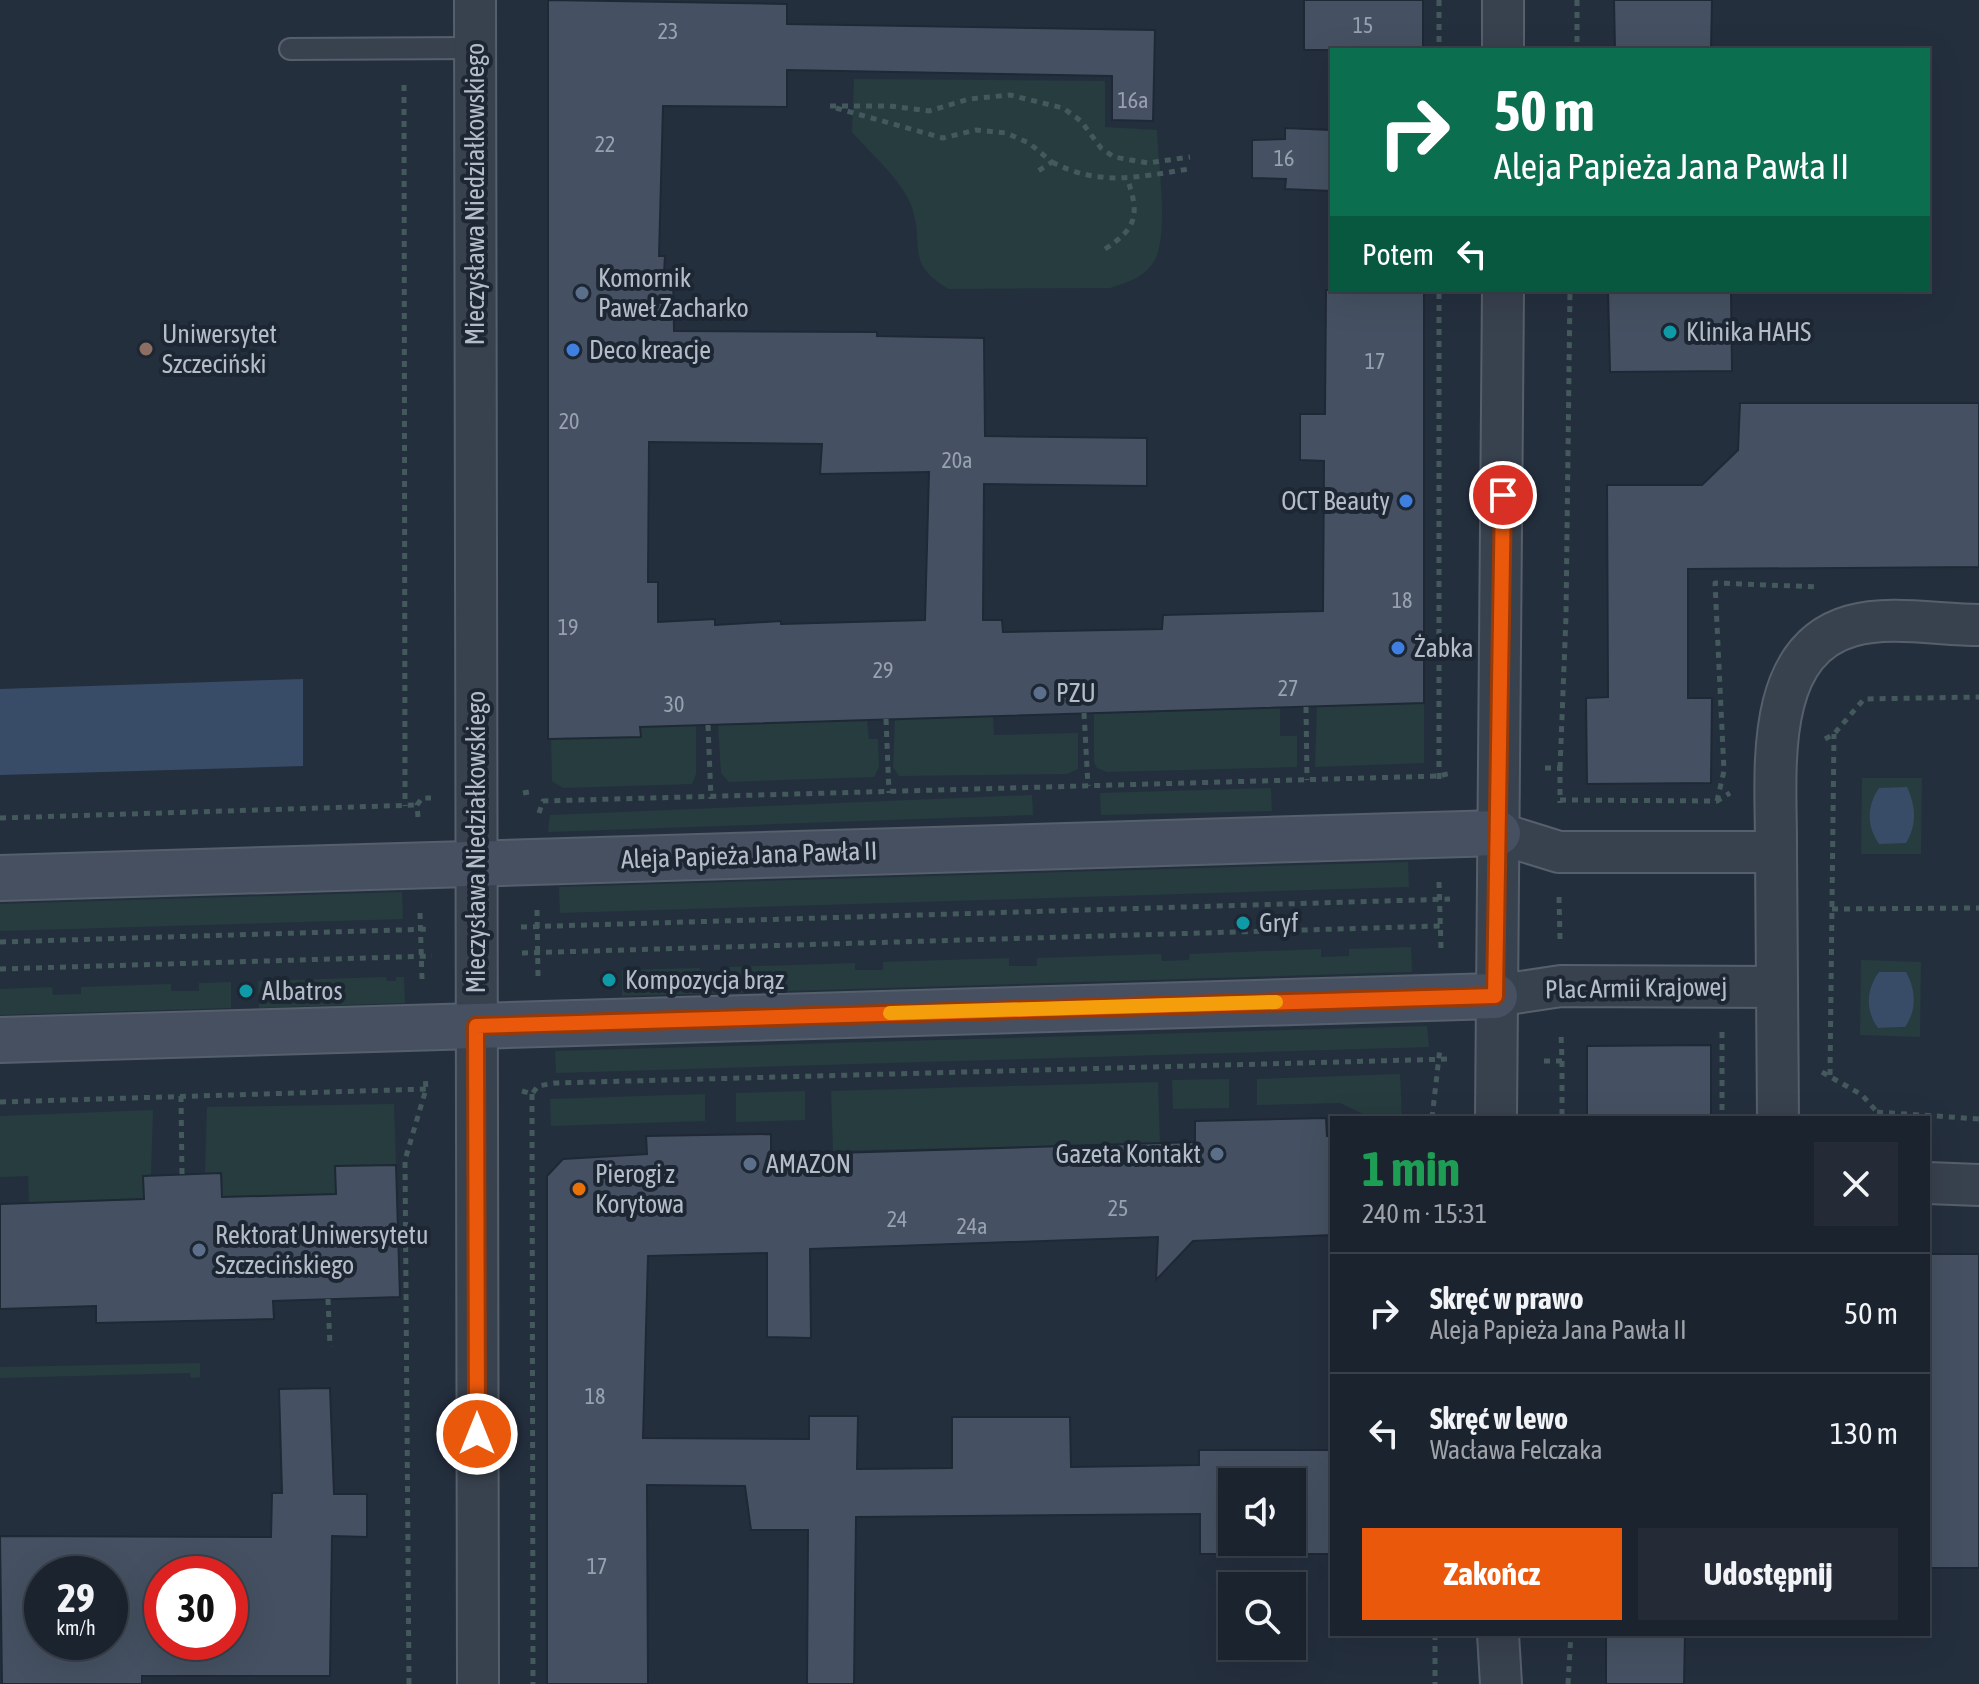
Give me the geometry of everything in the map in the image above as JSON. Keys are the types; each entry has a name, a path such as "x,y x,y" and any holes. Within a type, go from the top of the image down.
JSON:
{"street":[{"name":"Mieczysława Niedziałkowskiego","path":"475,0 478,1684"},
{"path":"1503,0 1503,48"},
{"path":"1496,1116 1503,292"},
{"path":"1778,1116 1777,731 1786,693 1804,659 1834,632 1871,623 1979,625"},
{"path":"1498,833 1559,852 1776,852"},
{"name":"Aleja Papieża Jana Pawła II","path":"0,878 1498,833"},
{"name":"Plac Armii Krajowej","path":"1495,996 1561,986 1777,987"},
{"path":"0,1040 1495,996"},
{"path":"1930,1183 1979,1185"}],"lane":[{"path":"290,49 475,48"}],"path":[{"path":"1439,0 1439,48"},
{"path":"1577,0 1577,48"},
{"path":"405,806 406,48"},
{"path":"1189,169 1127,178 1079,176 1052,162 1029,143 1006,133 976,130 943,138 830,106 890,106 929,111 989,95 1010,95 1063,108 1081,121 1101,148 1114,157 1148,163 1190,157"},
{"path":"1038,171 1052,162"},
{"path":"1105,249 1130,230 1135,220 1133,195 1127,178"},
{"path":"1438,790 1439,292"},
{"path":"1562,1116 1559,852 1570,292"},
{"path":"1822,740 1834,734 1864,699 1979,697"},
{"path":"1306,707 1307,780"},
{"path":"1084,713 1088,786"},
{"path":"886,719 889,793"},
{"path":"708,725 711,799"},
{"path":"1830,1075 1834,734"},
{"path":"1538,768 1560,768"},
{"path":"543,801 711,799 1439,776 1463,769"},
{"path":"1560,800 1717,801 1743,785"},
{"path":"418,818 417,805 422,798 441,798"},
{"path":"0,818 417,805"},
{"path":"1439,873 1442,957"},
{"path":"510,927 1497,898"},
{"path":"536,899 539,989"},
{"path":"420,903 422,992"},
{"path":"1832,909 1979,908"},
{"path":"510,954 1440,926"},
{"path":"0,942 434,929"},
{"path":"0,969 435,956"},
{"path":"1722,1031 1722,1116"},
{"path":"1432,1116 1441,1044"},
{"path":"533,1684 532,1094 538,1086 555,1083 1438,1058 1464,1061"},
{"path":"1539,1061 1562,1061"},
{"path":"1810,1067 1830,1075 1862,1095 1877,1115 1902,1116"},
{"path":"409,1684 405,1160 426,1089"},
{"path":"517,1089 532,1094"},
{"path":"0,1102 437,1090"},
{"path":"181,1096 182,1175"},
{"path":"1930,1117 1979,1119"},
{"path":"328,1299 330,1347"},
{"path":"1435,1636 1435,1684"},
{"path":"1568,1684 1571,1636"}],"green space":[{"path":"854,79 1105,81 1105,127 1157,130 1162,218 1158,251 1153,263 1139,276 1110,288 949,289 935,280 921,262 915,219 906,195 893,176 852,132"},
{"path":"1424,703 1424,763 1315,767 1317,706"},
{"path":"1280,708 1280,736 1297,736 1297,767 1107,772 1097,768 1094,762 1094,713"},
{"path":"993,716 994,735 1078,733 1078,769 1067,774 899,776 893,767 895,719"},
{"path":"867,720 869,739 878,739 879,767 874,777 729,782 721,773 718,724"},
{"path":"696,725 696,774 692,784 563,788 552,781 551,739 640,737 640,727"},
{"path":"1862,778 1922,778 1921,854 1861,854","holes":["1879,788 1906,843 1879,843 1872,830 1870,816"]},
{"path":"1271,788 1272,811 1101,815 1100,793"},
{"path":"1032,795 1033,815 548,832 550,815"},
{"path":"1408,862 1409,887 560,913 559,887"},
{"path":"402,892 403,919 0,931 0,904"},
{"path":"1411,947 1412,972 622,996 622,970 700,968 701,976 727,975 728,967 855,963 855,970 883,970 883,962 1009,958 1009,966 1037,966 1037,958 1161,954 1162,961 1189,960 1190,954 1321,949 1321,957 1349,956 1349,949"},
{"path":"1861,960 1921,962 1920,1037 1860,1035","holes":["1879,972 1905,1027 1878,1028 1874,1021 1869,1000"]},
{"path":"386,977 387,981 396,981 396,977 404,977 405,1003 259,1008 258,981"},
{"path":"231,982 231,1008 0,1015 0,989 52,987 53,995 81,994 81,987 171,984 171,991 199,991 199,983"},
{"path":"1427,1026 1429,1047 556,1073 555,1051"},
{"path":"1400,1074 1402,1116 1367,1116 1340,1103 1257,1105 1257,1079"},
{"path":"1229,1079 1229,1108 1173,1109 1172,1080"},
{"path":"1158,1082 1160,1143 833,1151 831,1091"},
{"path":"805,1091 805,1120 736,1122 736,1093"},
{"path":"705,1094 705,1121 551,1126 550,1099"},
{"path":"394,1104 396,1165 336,1166 336,1194 222,1197 205,1174 207,1107"},
{"path":"153,1110 151,1176 143,1176 144,1199 29,1203 28,1176 0,1177 0,1116"},
{"path":"200,1363 200,1377 191,1378 190,1373 0,1378 0,1367"}],"water":[{"path":"303,679 303,766 0,775 0,689"},
{"path":"1907,787 1914,815 1910,836 1906,843 1879,844 1870,823 1870,808 1875,795 1879,788"},
{"path":"1879,972 1906,972 1913,993 1913,1007 1905,1027 1878,1028 1874,1021 1869,1000"}],"building":[{"path":"548,0 787,4 787,24 1155,30 1153,121 1112,120 1112,76 787,70 787,107 663,106 659,256 665,256 664,273 673,273 674,331 877,332 877,336 984,338 985,436 1147,438 1147,486 984,484 983,620 1002,620 1003,632 1162,629 1163,615 1323,611 1324,461 1300,460 1300,414 1325,414 1326,290 1424,292 1424,703 640,727 641,737 548,739","holes":["649,442 822,444 820,474 929,472 925,620 781,624 781,621 715,625 715,619 658,622 658,582 648,582"]},
{"path":"1304,0 1423,0 1423,48 1304,50"},
{"path":"1614,0 1712,0 1711,48 1615,48"},
{"path":"1285,128 1330,130 1330,191 1285,189 1286,179 1252,178 1252,140 1285,139"},
{"name":"Klinika HAHS","path":"1608,292 1731,292 1732,371 1610,372"},
{"path":"1740,403 1979,403 1979,567 1688,569 1688,698 1712,698 1711,783 1587,784 1586,698 1608,697 1607,485 1702,485 1738,450"},
{"path":"1711,1045 1711,1116 1587,1116 1587,1046"},
{"path":"1326,1118 1327,1136 1330,1136 1330,1235 1193,1241 1156,1280 1158,1237 810,1249 811,1338 767,1337 767,1253 648,1256 643,1438 809,1439 809,1416 858,1416 857,1469 952,1468 952,1417 1070,1417 1071,1467 1199,1465 1199,1450 1330,1450 1330,1554 1306,1554 1306,1468 1218,1468 1218,1554 1200,1554 1200,1514 856,1517 854,1684 807,1684 808,1530 751,1530 745,1486 647,1485 648,1684 547,1684 547,1176 563,1159 647,1154 646,1136 771,1134 771,1155 1195,1142 1195,1121"},
{"name":"Rektorat Uniwersytetu Szczecińskiego","path":"396,1165 400,1297 273,1301 274,1319 96,1323 96,1306 0,1309 0,1204 144,1199 143,1176 221,1173 222,1197 336,1194 335,1166"},
{"path":"1930,1254 1979,1254 1979,1568 1930,1568"},
{"path":"330,1388 334,1494 367,1494 367,1537 332,1536 330,1676 142,1676 142,1684 2,1684 0,1536 271,1537 272,1493 282,1493 279,1389"},
{"path":"1606,1636 1685,1636 1684,1684 1606,1684"}],"slow traffic":[{"path":"890,1013 1276,1002"}],"place":[{"name":"Komornik Paweł Zacharko","path":"582,293"},
{"name":"Klinika HAHS","path":"1670,332"},
{"name":"Uniwersytet Szczeciński","path":"146,349"},
{"name":"Deco kreacje","path":"573,350"},
{"name":"OCT Beauty","path":"1406,501"},
{"name":"Żabka","path":"1398,648"},
{"name":"PZU","path":"1040,693"},
{"name":"Gryf","path":"1243,923"},
{"name":"Kompozycja brąz","path":"609,980"},
{"name":"Albatros","path":"246,991"},
{"name":"Gazeta Kontakt","path":"1217,1154"},
{"name":"AMAZON","path":"750,1164"},
{"name":"Pierogi z Korytowa","path":"579,1189"},
{"name":"Rektorat Uniwersytetu Szczecińskiego","path":"199,1250"}],"route":[{"path":"477,1434 476,1026 1495,996 1503,495"}]}
